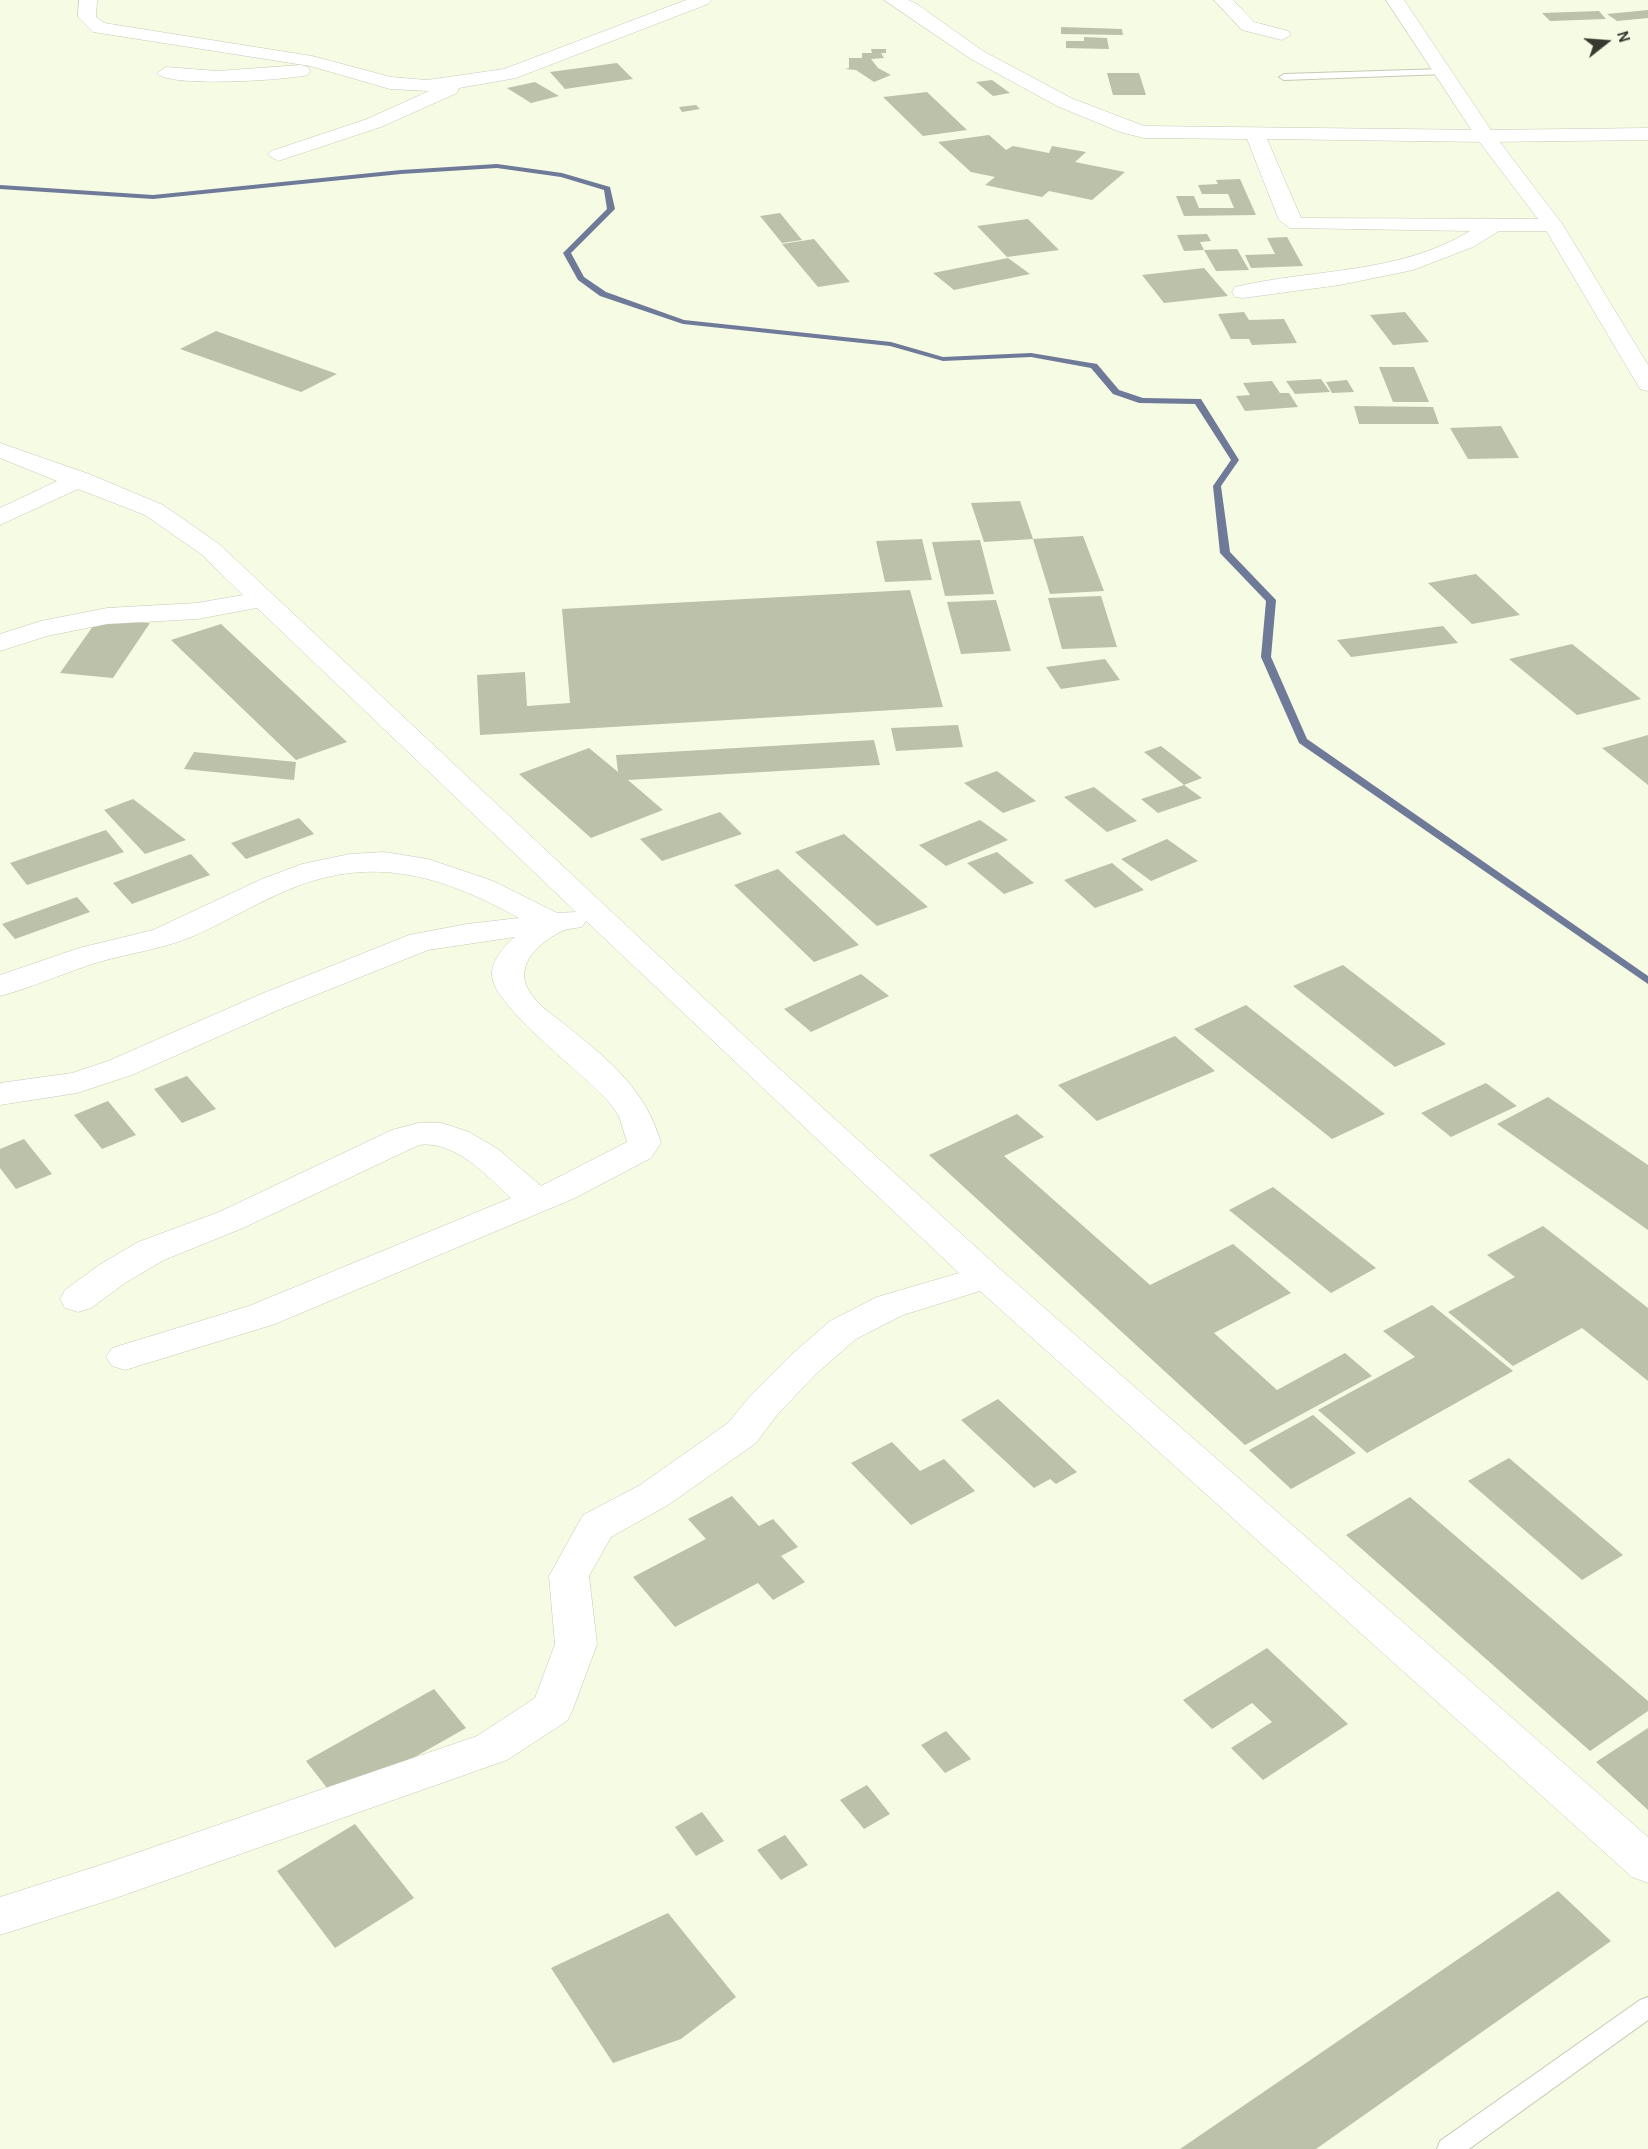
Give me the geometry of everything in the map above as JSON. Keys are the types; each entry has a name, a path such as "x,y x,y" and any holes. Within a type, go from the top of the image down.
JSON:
{"street":[{"path":"88,0 84,14 87,21 99,28 312,61 343,68 366,78"},
{"path":"166,73 217,77 312,71 406,85 468,82 509,74 539,64 702,0"},
{"path":"893,0 911,8 977,55 1064,102 1127,128 1167,134 1485,136 1648,134"},
{"path":"1223,0 1248,26 1282,35"},
{"path":"1395,0 1485,136 1553,225 1648,384"},
{"path":"278,155 384,119 468,82"},
{"path":"1255,134 1289,220 1293,224 1553,225"},
{"path":"1243,292 1422,261 1460,247 1495,225"},
{"path":"0,450 80,479 154,510 210,549 596,915 986,1277 1648,1864"},
{"path":"0,518 80,479"},
{"path":"0,643 40,629 107,616 197,611 263,599"},
{"path":"0,986 90,955 174,933 275,884 343,863 363,860 386,860 454,874 495,891 552,923"},
{"path":"0,1094 77,1083 120,1068 272,1001 420,942 596,915"},
{"path":"125,1358 262,1315 563,1190 628,1158 639,1150 644,1143 635,1114 626,1102 565,1041 524,1007 508,979 509,967 515,956 531,939 552,923"},
{"path":"78,1299 112,1274 151,1251 231,1220 404,1138 428,1133 448,1136 481,1153 536,1200"},
{"path":"0,1916 306,1814 492,1748 502,1742 552,1709 576,1644 569,1576 597,1526 664,1489 742,1433 764,1404 803,1365 843,1330 890,1306 986,1277"}],"lane":[{"path":"1284,77 1442,72"},
{"path":"1449,2149 1648,2007"}],"building":[{"path":"1648,10 1648,18 1617,21 1607,14"},
{"path":"1599,11 1606,19 1550,21 1542,13"},
{"path":"1061,27 1122,29 1123,35 1061,34"},
{"path":"1084,37 1107,38 1109,49 1066,48 1066,41 1084,41"},
{"path":"871,49 886,49 886,53 881,53 884,58 871,59 878,68 891,75 874,82 856,70 845,69 849,68 849,58 862,58 862,53 872,53"},
{"path":"617,63 633,79 565,89 550,72"},
{"path":"1107,73 1139,73 1146,95 1113,95"},
{"path":"992,80 1010,93 993,96 976,82"},
{"path":"535,82 559,96 531,103 507,88"},
{"path":"927,92 967,130 923,136 883,97"},
{"path":"696,105 700,109 682,112 679,107"},
{"path":"989,135 1006,150 1013,146 1049,153 1052,146 1086,152 1075,162 1125,172 1092,200 1049,191 1042,197 985,185 995,177 971,172 938,142"},
{"path":"1240,179 1256,215 1184,216 1176,196 1194,196 1199,208 1234,208 1228,194 1202,194 1198,185 1218,184 1216,180"},
{"path":"780,213 802,240 782,243 760,216"},
{"path":"1028,219 1059,250 1007,257 977,226"},
{"path":"1207,234 1211,241 1200,242 1204,250 1184,251 1177,235"},
{"path":"1287,237 1303,266 1251,268 1245,255 1275,254 1267,238"},
{"path":"814,239 850,282 818,287 782,244"},
{"path":"1237,249 1249,270 1216,271 1204,250"},
{"path":"1008,258 1030,274 954,290 933,273"},
{"path":"1204,268 1228,296 1164,303 1142,275"},
{"path":"1244,312 1249,320 1284,319 1297,343 1252,345 1249,339 1231,339 1218,314"},
{"path":"1405,312 1429,342 1393,345 1370,315"},
{"path":"216,331 337,374 301,392 180,349"},
{"path":"1379,367 1414,367 1429,402 1393,402"},
{"path":"1321,379 1330,392 1295,394 1286,381"},
{"path":"1347,380 1354,392 1332,393 1326,382"},
{"path":"1272,381 1280,393 1289,393 1298,407 1245,411 1236,396 1250,395 1243,383"},
{"path":"1354,406 1433,407 1439,424 1359,424"},
{"path":"1501,426 1519,458 1468,459 1450,428"},
{"path":"1020,501 1033,539 984,542 971,503"},
{"path":"1083,536 1104,591 1050,594 1033,539"},
{"path":"922,539 932,580 885,582 876,541"},
{"path":"980,540 994,594 945,596 932,542"},
{"path":"1476,574 1520,615 1472,624 1428,583"},
{"path":"910,590 943,707 480,735 477,675 525,672 527,706 570,703 562,609"},
{"path":"1101,596 1117,647 1062,649 1048,598"},
{"path":"996,600 1011,651 961,654 947,602"},
{"path":"98,619 150,623 113,678 60,673"},
{"path":"221,624 347,742 296,760 171,640"},
{"path":"1443,626 1458,643 1351,657 1337,640"},
{"path":"1572,644 1641,699 1577,715 1509,659"},
{"path":"1105,659 1120,680 1061,689 1046,667"},
{"path":"958,725 963,747 896,751 891,728"},
{"path":"1648,735 1648,785 1602,748"},
{"path":"874,740 880,765 628,780 663,810 591,838 519,774 589,748 618,772 616,755"},
{"path":"1161,746 1202,778 1184,785 1144,752"},
{"path":"194,752 296,762 294,780 184,769"},
{"path":"997,771 1036,801 1003,813 964,783"},
{"path":"1184,785 1202,798 1158,813 1141,799"},
{"path":"1094,787 1137,821 1107,832 1064,797"},
{"path":"133,799 186,840 145,854 104,810"},
{"path":"720,812 742,834 662,861 640,839"},
{"path":"299,818 314,834 246,859 231,843"},
{"path":"980,820 1008,840 946,866 919,845"},
{"path":"106,830 124,852 27,885 10,863"},
{"path":"844,834 928,907 877,926 795,852"},
{"path":"1167,839 1198,861 1151,881 1121,859"},
{"path":"997,852 1034,883 1004,894 967,863"},
{"path":"191,854 210,875 132,904 113,883"},
{"path":"1112,863 1144,890 1095,908 1064,880"},
{"path":"778,869 859,945 814,962 734,885"},
{"path":"77,897 90,912 15,939 2,924"},
{"path":"1343,965 1446,1044 1395,1067 1293,986"},
{"path":"861,974 889,996 811,1032 784,1009"},
{"path":"1246,1005 1385,1114 1332,1139 1194,1029"},
{"path":"1175,1036 1215,1071 1097,1121 1058,1085"},
{"path":"187,1076 216,1109 182,1123 154,1089"},
{"path":"1486,1083 1517,1106 1451,1137 1421,1113"},
{"path":"1548,1097 1648,1165 1648,1230 1497,1124"},
{"path":"108,1101 136,1135 102,1149 74,1115"},
{"path":"1017,1114 1044,1137 1004,1156 1150,1285 1233,1244 1291,1293 1214,1333 1277,1390 1345,1353 1372,1376 1245,1445 929,1155"},
{"path":"24,1139 52,1174 16,1189 0,1168 0,1149"},
{"path":"1273,1187 1376,1268 1331,1293 1229,1210"},
{"path":"1543,1226 1648,1308 1648,1381 1582,1328 1513,1366 1448,1312 1515,1277 1487,1255"},
{"path":"1432,1305 1513,1371 1367,1453 1318,1410 1415,1357 1383,1331"},
{"path":"998,1399 1077,1472 1056,1484 1050,1479 1034,1488 961,1420"},
{"path":"1313,1415 1356,1453 1291,1489 1249,1450"},
{"path":"892,1442 920,1471 944,1459 975,1491 911,1525 851,1463"},
{"path":"1509,1458 1623,1555 1582,1580 1468,1481"},
{"path":"732,1496 759,1526 773,1519 798,1547 781,1556 805,1582 773,1600 758,1583 675,1627 633,1577 706,1539 688,1519"},
{"path":"1410,1497 1648,1701 1648,1711 1590,1751 1346,1535"},
{"path":"1267,1648 1348,1724 1263,1780 1231,1748 1272,1722 1252,1703 1212,1729 1183,1700"},
{"path":"434,1689 466,1728 337,1801 306,1761"},
{"path":"1648,1728 1648,1810 1596,1762"},
{"path":"946,1731 971,1759 945,1773 921,1745"},
{"path":"867,1785 890,1814 864,1829 840,1800"},
{"path":"702,1812 724,1841 696,1856 675,1827"},
{"path":"355,1824 414,1898 335,1948 277,1871"},
{"path":"785,1835 808,1865 781,1880 757,1850"},
{"path":"1558,1891 1611,1941 1316,2149 1180,2149"},
{"path":"668,1913 736,1997 681,2039 613,2063 551,1968"}],"waterway":[{"path":"0,187 153,197 401,172 497,166 562,175 607,189 611,209 567,253 581,278 603,294 683,322 891,344 943,359 1031,355 1094,366 1116,392 1142,401 1198,401 1235,460 1217,486 1225,553 1271,600 1266,657 1303,741 1648,981"}]}
